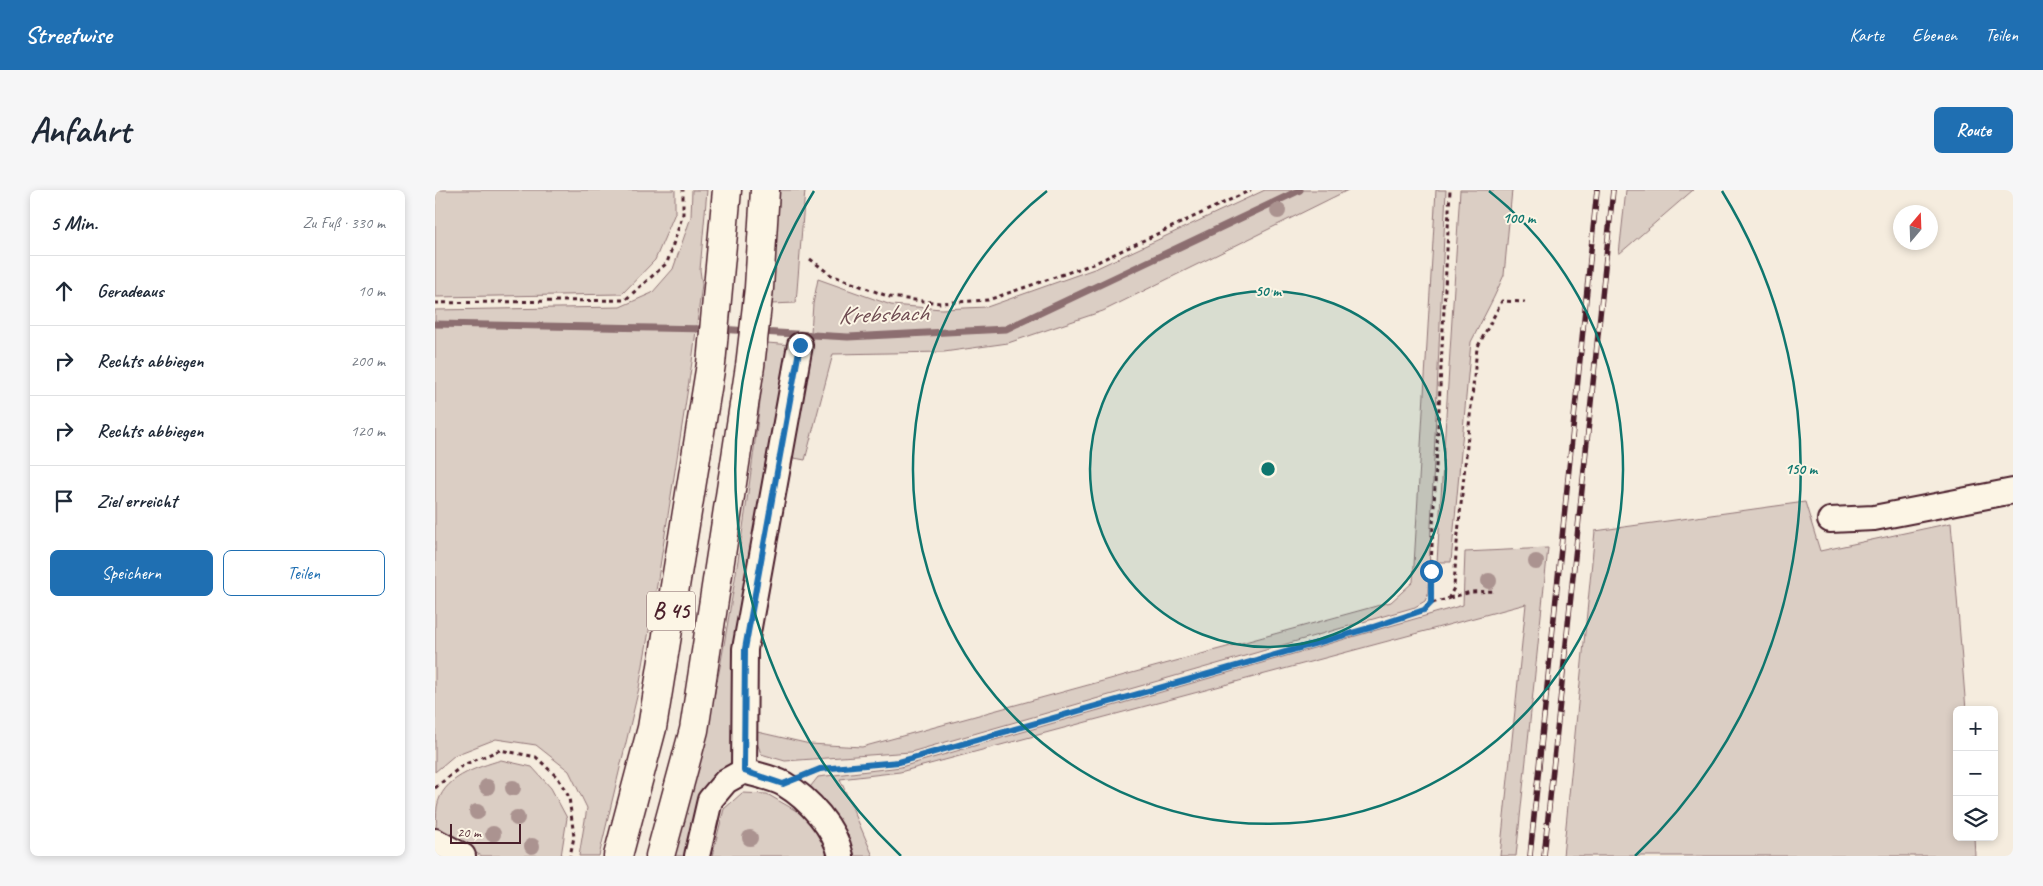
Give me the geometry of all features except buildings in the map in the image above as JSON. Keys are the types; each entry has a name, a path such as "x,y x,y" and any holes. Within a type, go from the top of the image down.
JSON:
{"highway":[{"name":"B 45","path":"618,856 652,728 711,364 727,190"},
{"name":"B 45","path":"660,856 694,730 750,366 759,288 765,190"}],"street":[{"path":"744,771 745,649 800,345"},
{"path":"1830,520 1874,518 2013,491"},
{"path":"697,856 710,800 726,781 744,771 783,784 808,803 825,823 839,846 841,856"},
{"path":"435,841 463,856"}],"path":[{"path":"435,303 625,300 667,263 683,214 683,190"},
{"path":"811,259 831,275 890,297 940,303 988,300 1093,264 1251,190"},
{"path":"1431,603 1431,565 1450,190"},
{"path":"1448,599 1454,588 1477,348 1501,301 1525,302"},
{"path":"783,784 820,769 899,762 1373,627 1424,610 1431,603 1471,592 1496,591"},
{"path":"435,788 463,765 499,750 536,757 558,778 569,797 574,836 570,856"}],"shaded area":[{"path":"435,190 675,190 675,213 655,260 622,294 435,297"},
{"path":"692,190 707,190 700,270 702,284 692,362 658,579 639,688 599,856 579,856 587,808 569,771 536,745 496,739 455,755 435,772 435,310 620,307 652,293 673,269 691,217"},
{"path":"779,190 805,190 796,303 771,304"},
{"path":"1265,190 1348,190 1103,311 1008,343 944,352 833,354 805,460 789,457 810,346 813,304 818,279 891,305 942,309 987,307 1097,268"},
{"path":"1436,190 1446,190 1428,594 1425,601 1415,607 911,752 785,761 761,754 753,731 810,744 862,747 1391,602 1413,582"},
{"path":"1460,190 1512,190 1504,275 1471,342 1451,562 1437,562"},
{"path":"1626,190 1693,190 1619,254"},
{"path":"767,343 793,345 738,764 691,856 674,856 715,694 748,491"},
{"path":"1805,502 1820,551 1951,523 1966,706 1953,706 1953,841 1974,841 1975,856 1563,856 1595,531"},
{"path":"1548,548 1516,856 1500,856 1526,604 900,772 840,779 873,856 850,856 807,791 818,777 901,767 1463,605 1465,552"},
{"path":"501,760 532,767 551,788 567,818 561,856 482,856 456,843 436,828 437,807 440,797 446,788 461,775"},
{"path":"742,793 767,794 800,813 819,834 831,856 712,856 724,809"}],"waterway":[{"name":"Krebsbach","path":"760,332 848,337 1006,329 1300,190"},
{"name":"Krebsbach","path":"435,324 709,329"},
{"name":"Krebsbach","path":"720,329 749,331"}],"railway":[{"path":"1530,856 1597,190"},
{"path":"1544,856 1613,190"}],"route":[{"path":"800,345 745,649 744,771 783,784 820,769 899,762 1373,627 1424,610 1431,603 1431,571"}]}
